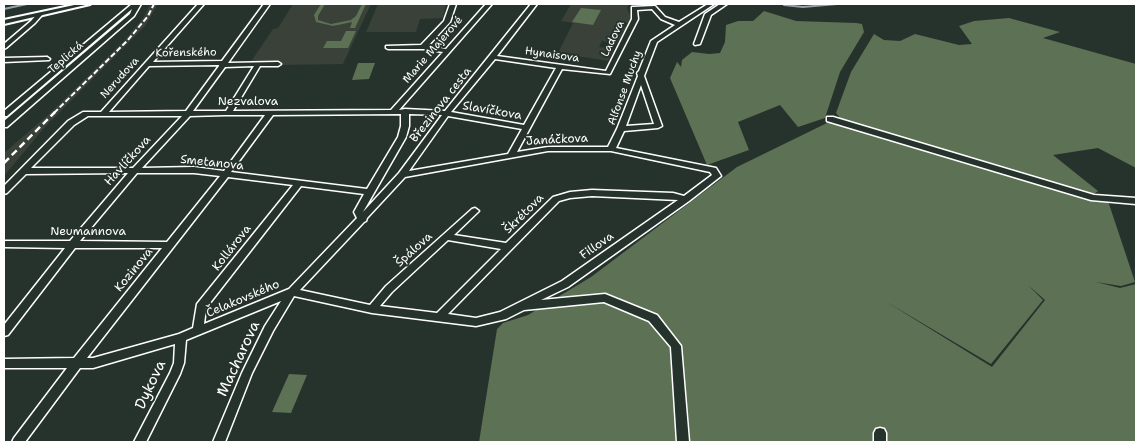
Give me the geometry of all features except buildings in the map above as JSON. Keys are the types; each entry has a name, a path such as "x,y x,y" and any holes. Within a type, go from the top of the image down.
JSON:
{"street":[{"path":"4,22 87,4"},
{"name":"Teplická","path":"4,116 137,4"},
{"name":"Teplická","path":"4,125 132,15 137,4"},
{"name":"Nerudova","path":"4,192 76,119 86,114 102,114 201,4"},
{"name":"Havlíčkova","path":"4,332 73,244 135,170 188,113 267,4"},
{"path":"423,46 447,22 452,4"},
{"name":"Marie Majerové","path":"394,111 489,4"},
{"name":"Březinova cesta","path":"362,219 402,174 446,114 534,4"},
{"name":"Alfonse Muchy","path":"611,149 621,129 640,73 654,41 710,4"},
{"path":"697,44 708,14 724,4"},
{"name":"Ladova","path":"608,73 634,19 634,8 650,6 656,8 663,18 679,24"},
{"path":"4,47 34,22 39,15"},
{"path":"388,47 423,46 447,50"},
{"name":"Hynaisova","path":"493,57 608,73"},
{"path":"4,60 48,59"},
{"name":"Kořenského","path":"148,64 278,64"},
{"path":"228,114 258,65"},
{"path":"512,154 560,67"},
{"path":"621,129 658,126 640,73"},
{"name":"Slavíčkova","path":"394,111 437,112 527,128"},
{"name":"Nezvalova","path":"102,114 270,114 394,111"},
{"path":"362,219 358,212 406,126 405,111"},
{"name":"Kozinova","path":"18,442 270,114"},
{"path":"4,116 12,117"},
{"path":"830,119 1094,198 1136,201"},
{"name":"Janáčkova","path":"402,174 548,149 611,149 713,170"},
{"name":"Smetanova","path":"23,172 194,170 368,192"},
{"name":"Fillova","path":"438,318 476,322 502,316 565,284 717,176 713,170"},
{"name":"Kollárova","path":"198,331 201,307 298,184"},
{"name":"Škrétova","path":"438,318 556,199 570,195 592,193 673,196 686,199"},
{"name":"Špálova","path":"372,309 389,289 475,211"},
{"name":"Čelakovského","path":"77,363 93,363 181,338 292,292 362,219"},
{"path":"448,237 508,247"},
{"name":"Neumannova","path":"4,244 171,245"},
{"path":"292,292 372,309 438,318"},
{"name":"Macharova","path":"219,442 251,364 269,329 292,292"},
{"path":"520,306 604,298 653,318 676,346 683,442"},
{"name":"Dykova","path":"140,442 175,374 180,357 181,338"},
{"path":"4,363 77,363"}],"shaded area":[{"path":"150,4 158,4 145,26 45,127 4,176 4,153 48,115 124,41 144,17"},
{"path":"293,4 371,4 343,64 278,65 279,62 250,63 273,29 278,28"},
{"path":"378,4 446,4 443,18 420,19 416,32 366,32"},
{"path":"571,4 629,4 627,8 631,18 628,23 621,22 619,26 626,27 617,43 602,41 599,47 614,49 608,61 558,53 573,23 561,21"}],"green space":[{"path":"321,4 325,4 318,16 318,20 331,24 351,20 356,16 362,4 366,4 355,28 350,28 352,22 333,26 316,22 314,15"},
{"path":"581,8 601,10 593,25 572,22"},
{"path":"764,11 796,21 862,24 864,32 840,72 825,118 798,127 780,105 738,122 749,150 707,165 670,78 677,62 681,67 682,60 692,52 720,53 725,42 726,25 738,21 753,21"},
{"path":"1009,18 1060,32 1043,38 1136,64 1136,168 1098,148 1053,155 1098,191 1092,196 841,119 836,113 851,72 874,34 884,40 900,41 915,34 959,45 972,44 959,26 974,21"},
{"path":"346,31 356,31 348,48 323,48 327,41 341,41"},
{"path":"358,63 375,63 369,79 352,80"},
{"path":"829,122 1108,201 1135,282 1121,286 1096,282 1120,288 1136,284 1136,442 479,442 497,329 503,323 528,315 591,277 737,167","holes":["1028,285 1045,300 992,367 885,301 991,364 1043,300"]},
{"path":"289,374 307,375 291,413 272,412"}],"waterway":[{"path":"4,9 27,4"},
{"path":"784,5 803,7 837,4"},
{"path":"861,4 876,4"}],"railway":[{"path":"54,113 128,40 148,16 154,4"},
{"path":"4,163 54,113"}]}
